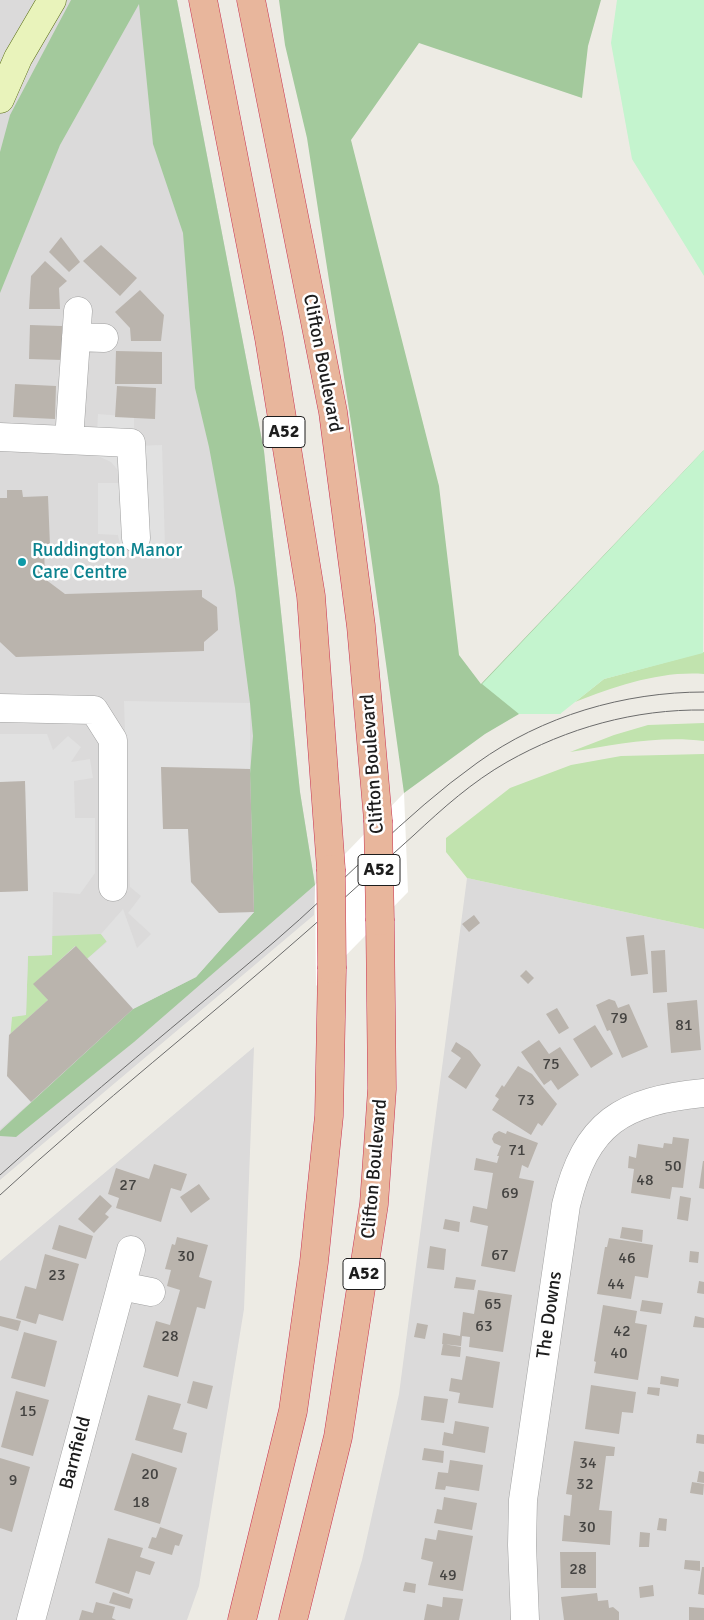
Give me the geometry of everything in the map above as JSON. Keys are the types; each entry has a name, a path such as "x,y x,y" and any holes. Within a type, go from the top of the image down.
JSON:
{"highway":[{"name":"A52","path":"203,0 269,338 311,596 331,869 332,969 329,1116 314,1262 293,1411 242,1620"},
{"name":"Clifton Boulevard","path":"251,0 333,412 362,626 378,820 382,1089 374,1204 338,1437 293,1620"}],"main road":[{"path":"0,99 18,58 52,0"}],"street":[{"path":"70,440 77,324 104,338"},
{"path":"0,437 131,443 136,538"},
{"path":"0,708 94,710 113,740 113,888"},
{"name":"The Downs","path":"525,1620 522,1545 523,1500 566,1205 572,1180 580,1159 593,1139 623,1114 639,1105 667,1096 704,1093"},
{"name":"Barnfield","path":"30,1620 131,1250"},
{"path":"121,1286 151,1292"}],"shaded area":[{"path":"0,0 177,0 264,451 300,792 315,885 314,915 0,1180"},
{"path":"98,414 134,417 134,446 162,445 165,547 121,550 118,535 98,534 98,483 119,483 121,474 111,462 96,455"},
{"path":"124,701 250,703 250,769 161,767 163,829 188,829 191,882 219,913 254,912 196,977 133,1009 87,959 107,942 101,934 123,909 137,948 151,934 128,913 141,896 130,887"},
{"path":"0,734 47,734 53,750 68,736 81,747 71,762 90,759 93,778 74,781 75,818 95,818 95,873 80,894 53,892 52,955 28,956 26,1015 12,1017 7,1076 31,1102 0,1129 0,892 28,891 25,782 0,782"},
{"path":"467,878 704,929 704,1620 344,1620 362,1560 399,1394"},
{"path":"254,1047 244,1309 199,1586 187,1620 0,1620 0,1261"}],"green space":[{"path":"71,0 177,0 264,451 300,792 315,885 134,1042 16,1137 0,1136 0,1131 133,1009 196,977 254,912 250,774 253,736 250,703 235,588 209,447 195,388 183,233 153,144 139,4 60,145 0,293 0,152 10,115"},
{"path":"279,0 601,0 588,46 582,98 419,43 351,140 439,486 459,655 481,684 704,450 560,714 519,714 485,734 404,793 365,513 307,138 285,45"},
{"path":"617,0 704,0 704,276 632,159 611,43"},
{"path":"704,450 703,653 604,679 560,714 519,714 482,684"},
{"path":"704,652 704,674 654,677 622,685 575,702 604,679"},
{"path":"704,723 704,741 687,739 654,740 570,752 614,735 648,725"},
{"path":"704,754 704,929 467,878 446,852 446,838 510,788 571,765 621,756"},
{"path":"101,934 107,941 87,959 75,946 34,984 48,1000 9,1035 12,1016 26,1015 28,956 52,955 52,936"}],"pier":[{"path":"404,793 408,892 316,986 315,885"}],"building":[{"path":"61,237 80,262 69,272 49,252"},
{"path":"101,245 137,278 120,296 83,261"},
{"path":"45,261 67,281 59,288 60,309 29,309 31,276"},
{"path":"140,290 164,315 161,341 131,341 130,328 115,312"},
{"path":"30,325 62,326 62,360 29,359"},
{"path":"116,351 162,352 162,384 115,384"},
{"path":"15,384 56,386 55,419 13,417"},
{"path":"117,386 156,388 155,419 115,417"},
{"name":"Ruddington Manor Care Centre","path":"7,490 22,490 23,497 48,496 50,546 44,546 45,579 65,594 202,590 202,597 217,607 218,630 204,642 204,651 16,657 0,642 0,498 7,498"},
{"path":"161,767 250,769 254,912 219,913 191,882 188,829 163,829"},
{"path":"25,781 28,891 0,892 0,782"},
{"path":"474,915 480,923 469,932 462,924"},
{"path":"644,935 648,974 631,976 626,937"},
{"path":"76,946 133,1009 31,1102 7,1076 9,1035 48,1000 33,984"},
{"path":"665,950 667,992 653,993 651,951"},
{"path":"526,970 534,978 528,984 520,976"},
{"path":"609,999 615,1001 618,1008 629,1004 648,1047 622,1058 610,1030 607,1031 596,1005"},
{"path":"697,1000 701,1050 671,1053 667,1003"},
{"path":"557,1008 569,1028 559,1034 546,1014"},
{"path":"595,1025 613,1054 591,1068 573,1039"},
{"path":"539,1040 549,1054 560,1047 579,1075 558,1090 551,1080 544,1085 521,1052"},
{"path":"456,1042 470,1051 481,1065 466,1089 448,1077 461,1058 451,1051"},
{"path":"518,1066 532,1074 557,1104 542,1126 538,1123 531,1135 492,1110 499,1099 495,1096 502,1085 504,1087"},
{"path":"499,1131 506,1134 507,1131 538,1143 528,1168 522,1165 519,1178 534,1181 515,1272 481,1266 488,1226 470,1222 473,1206 487,1209 493,1173 474,1170 476,1158 497,1163 499,1156 497,1156 501,1146 494,1143 492,1139 494,1134"},
{"path":"673,1137 689,1139 683,1188 672,1187 670,1199 631,1193 634,1169 628,1168 629,1156 636,1158 638,1144 663,1148 664,1143 672,1144"},
{"path":"704,1161 704,1189 699,1188"},
{"path":"154,1164 187,1174 181,1191 171,1188 161,1222 116,1208 119,1198 108,1194 116,1168 149,1179"},
{"path":"199,1184 210,1199 191,1213 180,1197"},
{"path":"100,1195 112,1206 105,1214 109,1217 94,1233 78,1219"},
{"path":"680,1196 691,1198 688,1221 677,1219"},
{"path":"445,1219 460,1222 459,1232 443,1229"},
{"path":"59,1225 93,1236 86,1259 52,1249"},
{"path":"622,1227 643,1230 642,1242 620,1238"},
{"path":"177,1237 208,1245 199,1277 212,1281 205,1309 197,1307 178,1377 143,1367 156,1321 170,1325 180,1290 167,1286 171,1270 165,1269 172,1244 175,1245"},
{"path":"609,1238 653,1245 648,1278 635,1276 631,1299 597,1294 605,1247 607,1247"},
{"path":"430,1246 446,1249 444,1270 427,1268"},
{"path":"690,1251 699,1252 698,1263 689,1262"},
{"path":"45,1254 79,1264 63,1321 39,1314 36,1324 16,1318 25,1286 36,1289"},
{"path":"456,1277 476,1280 474,1290 454,1288"},
{"path":"699,1281 704,1282 704,1294 697,1293"},
{"path":"478,1290 512,1295 503,1352 469,1347 470,1337 462,1336 461,1346 442,1344 443,1333 460,1336 463,1312 474,1314"},
{"path":"642,1300 663,1303 661,1314 640,1311"},
{"path":"603,1305 637,1311 635,1323 647,1325 638,1380 594,1373 596,1362 594,1361"},
{"path":"0,1316 21,1321 18,1331 0,1326"},
{"path":"695,1316 704,1318 704,1328 693,1327"},
{"path":"417,1323 428,1325 425,1339 414,1337"},
{"path":"24,1332 57,1341 45,1387 11,1378"},
{"path":"443,1344 461,1347 460,1357 441,1355"},
{"path":"466,1356 500,1362 493,1408 458,1403 460,1393 449,1391 451,1378 462,1380"},
{"path":"661,1376 679,1379 678,1387 660,1384"},
{"path":"193,1381 213,1386 207,1409 187,1403"},
{"path":"591,1385 636,1392 633,1413 622,1412 619,1434 585,1429"},
{"path":"648,1387 660,1388 659,1396 647,1394"},
{"path":"16,1391 49,1400 33,1456 1,1447"},
{"path":"148,1395 181,1404 173,1429 187,1433 182,1453 135,1440"},
{"path":"424,1396 448,1399 444,1423 421,1420"},
{"path":"455,1421 489,1427 485,1453 442,1445 444,1432 453,1434"},
{"path":"697,1434 704,1435 704,1444 696,1443"},
{"path":"574,1441 615,1447 614,1456 606,1456 599,1510 612,1511 610,1545 562,1541 564,1515 570,1516 572,1495 566,1494"},
{"path":"424,1448 444,1451 443,1463 422,1460"},
{"path":"132,1453 177,1468 160,1524 114,1510"},
{"path":"0,1458 30,1467 12,1532 0,1528"},
{"path":"450,1460 483,1465 479,1491 446,1486 445,1490 435,1489 438,1472 448,1473"},
{"path":"699,1471 704,1472 704,1483 697,1482"},
{"path":"692,1482 704,1484 703,1495 690,1493"},
{"path":"444,1497 477,1503 472,1530 434,1523 437,1509 442,1510"},
{"path":"659,1518 667,1519 666,1531 657,1530"},
{"path":"160,1527 183,1535 179,1546 175,1545 172,1555 148,1548 152,1537 156,1538"},
{"path":"438,1530 473,1536 463,1591 428,1585 433,1562 421,1559 425,1538 436,1540"},
{"path":"640,1532 650,1533 649,1547 639,1547"},
{"path":"108,1538 143,1548 140,1557 155,1562 150,1575 136,1571 129,1594 95,1583"},
{"path":"560,1552 596,1552 596,1588 561,1588"},
{"path":"685,1560 700,1561 700,1571 684,1569"},
{"path":"702,1567 704,1567 704,1595 698,1594"},
{"path":"405,1582 416,1584 415,1593 403,1591"},
{"path":"653,1585 654,1596 640,1598 639,1587"},
{"path":"113,1592 133,1599 130,1609 109,1603"},
{"path":"597,1593 598,1601 608,1600 609,1608 613,1607 619,1612 619,1620 564,1620 561,1597"},
{"path":"443,1597 463,1599 459,1620 424,1620 427,1604 442,1607"},
{"path":"96,1602 115,1607 112,1618 116,1620 79,1620 82,1610 93,1613"},
{"path":"689,1607 704,1608 704,1620 689,1620"}],"tram line":[{"path":"0,1175 274,942 424,805 477,763 502,746 529,732 585,710 644,696 704,692"},
{"path":"0,1195 75,1128 306,932 447,805 482,778 530,750 578,730 627,717 653,713 704,710"}],"place":[{"name":"Ruddington Manor Care Centre","path":"22,562"}]}
